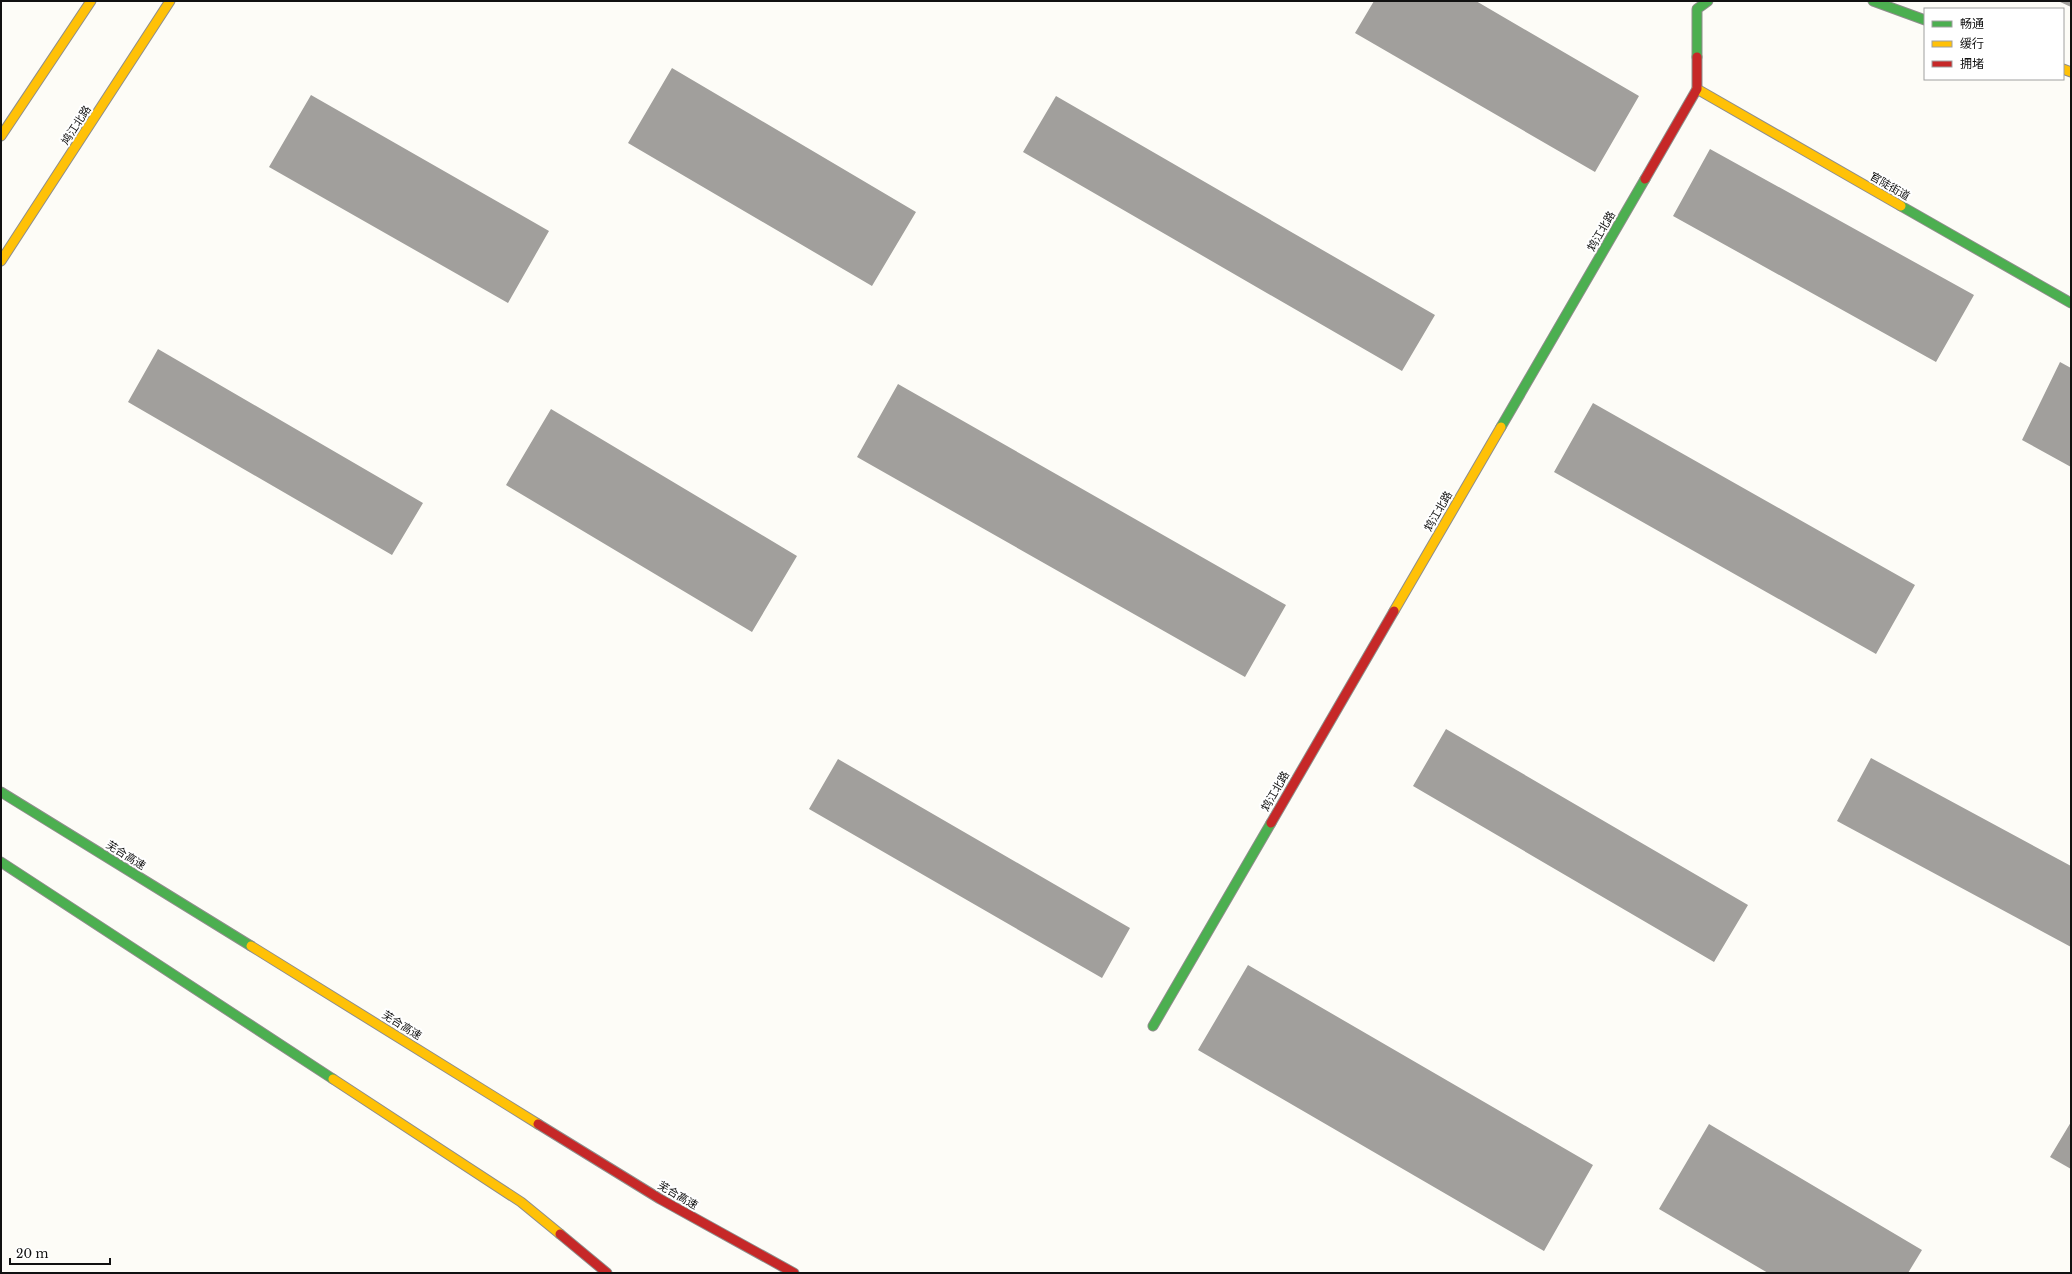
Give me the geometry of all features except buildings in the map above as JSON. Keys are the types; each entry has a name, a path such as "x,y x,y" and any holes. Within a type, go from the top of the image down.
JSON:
{"main road":[{"path":"1,136 91,1"},
{"name":"鸠江北路","path":"1,262 170,1"},
{"path":"1697,9 1708,1"},
{"path":"1874,1 1924,20"},
{"path":"1687,4 1697,9"},
{"path":"1697,9 1697,89"},
{"name":"官陡街道","path":"1697,89 2071,303"},
{"name":"鸩江北路","path":"1153,1026 1697,89"},
{"name":"芜合高速","path":"1,792 660,1199 794,1273"},
{"path":"1,862 521,1202 607,1273"}],"traffic: fast":[{"path":"1697,57 1697,9 1708,1"},
{"path":"1873,1 1924,20"},
{"path":"1501,427 1645,179"},
{"path":"1901,206 2071,303"},
{"path":"1,792 251,946"},
{"path":"1153,1026 1271,823"},
{"path":"1,862 333,1079"}],"traffic: slow":[{"path":"1,136 91,1"},
{"path":"1,261 170,1"},
{"path":"2064,69 2071,72"},
{"path":"1697,89 1901,206"},
{"path":"1394,611 1501,427"},
{"path":"251,946 538,1124"},
{"path":"333,1079 521,1202 560,1234"}],"traffic: jam":[{"path":"1645,179 1697,89 1697,57"},
{"path":"1271,823 1394,611"},
{"path":"538,1124 660,1199 794,1273"},
{"path":"560,1234 607,1273"}]}
